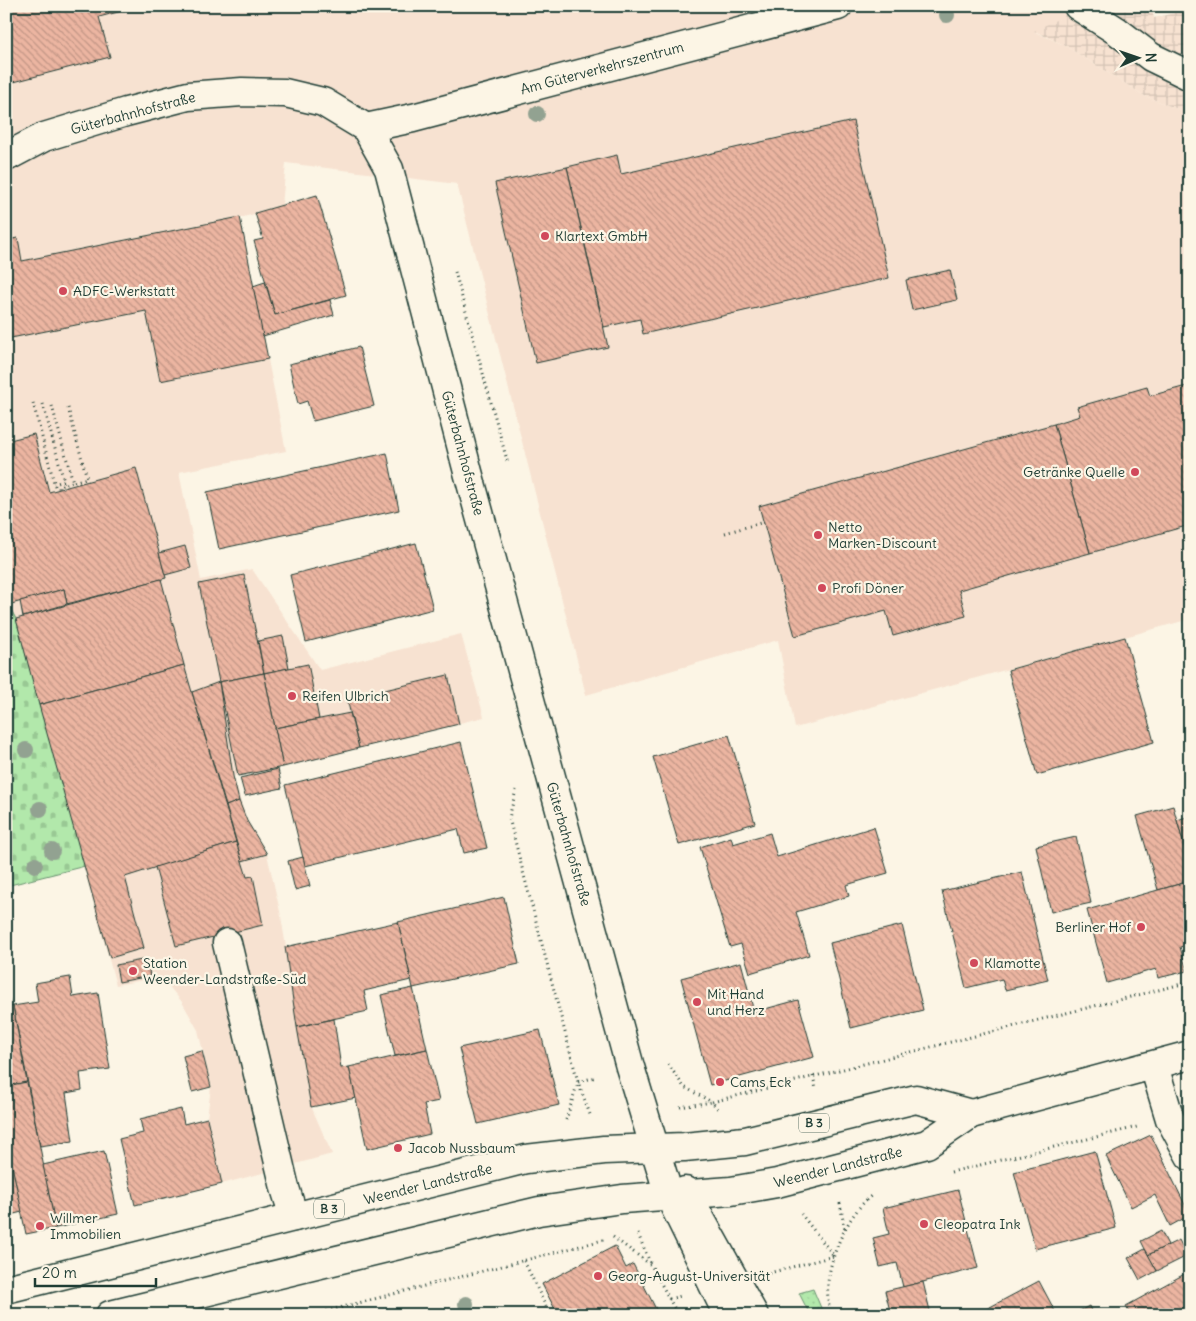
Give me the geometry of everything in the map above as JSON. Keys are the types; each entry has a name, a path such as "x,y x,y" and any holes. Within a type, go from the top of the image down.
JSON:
{"street":[{"name":"Am Güterverkehrszentrum","path":"366,128 838,6"},
{"path":"1078,6 1118,31 1151,57 1190,76"},
{"name":"Güterbahnhofstraße","path":"6,157 44,137 126,112 188,96 224,93 285,93 323,102 366,128 389,169 532,710 654,1147 678,1194"},
{"path":"227,943 285,1188 294,1217"},
{"name":"Weender Landstraße","path":"110,1315 539,1211 678,1194 731,1191 776,1183 927,1144 972,1114 1190,1055"},
{"path":"1154,1066 1170,1119 1190,1156"},
{"name":"Weender Landstraße","path":"6,1289 526,1160 654,1147 684,1147 745,1141 916,1099 972,1114"},
{"path":"678,1194 728,1315"},
{"path":"678,1194 754,1315"}],"path":[{"path":"452,262 508,464"},
{"path":"33,403 54,484 57,489 59,486 87,478 68,408"},
{"path":"43,404 64,481 54,484"},
{"path":"52,406 73,482"},
{"path":"725,533 764,522"},
{"path":"509,818 578,1082"},
{"path":"664,1059 684,1087 712,1102 1190,982"},
{"path":"944,1174 1170,1119"},
{"path":"832,1315 827,1303 827,1283 834,1256 853,1217 864,1202 876,1193"},
{"path":"312,1315 615,1237 652,1265 678,1315"},
{"path":"524,1261 550,1315"}],"shaded area":[{"path":"6,6 1084,6 1035,32 1064,45 1145,96 1190,114 1190,619 795,728 778,640 586,695 457,184 286,163 282,206 240,218 286,451 179,472 201,580 252,569 320,670 461,634 484,717 283,767 233,776 247,821 267,854 281,916 311,1106 332,1154 222,1184 207,1118 211,1087 198,1030 182,1002 161,977 116,985 16,619 6,600"},
{"path":"1084,6 1151,6 1154,18 1190,9 1190,114 1145,96 1064,45 1034,31"}],"green space":[{"path":"6,600 16,619 85,866 6,886"},
{"path":"813,1289 824,1315 810,1315 799,1293"}],"building":[{"path":"18,6 141,6 99,17 110,57 6,84 6,9"},
{"path":"853,121 889,278 643,334 640,319 604,327 567,167 617,155 621,174"},
{"name":"Klartext GmbH","path":"567,167 608,347 536,363 495,183"},
{"path":"317,195 346,295 275,315 254,241 263,239 255,213"},
{"path":"240,217 268,359 160,381 146,311 6,339 6,240 18,238 22,261"},
{"path":"950,270 957,300 912,310 906,280"},
{"path":"265,282 275,315 330,300 334,315 263,336 253,286"},
{"path":"359,347 374,406 313,421 307,401 298,404 289,364"},
{"path":"1190,385 1190,525 1090,553 1054,424 1080,416 1077,407 1147,387 1150,396"},
{"path":"1054,424 1090,553 959,590 966,616 893,636 886,611 795,636 759,506"},
{"path":"34,434 49,492 136,468 166,578 67,604 64,589 8,605 6,441"},
{"path":"387,453 399,510 219,549 207,492"},
{"path":"416,543 433,609 306,642 290,575"},
{"path":"185,546 191,568 165,575 159,553"},
{"path":"244,575 264,673 219,682 199,584"},
{"path":"161,579 184,665 39,705 16,619"},
{"path":"64,589 67,604 23,617 20,601"},
{"path":"283,636 289,668 264,673 258,641"},
{"path":"1125,637 1154,742 1037,775 1008,670"},
{"name":"Reifen Ulbrich","path":"308,664 319,719 275,728 264,673"},
{"path":"184,665 236,842 125,877 144,948 110,958 39,705"},
{"path":"264,673 283,767 238,776 219,682"},
{"path":"448,675 459,724 359,748 347,699"},
{"path":"219,682 233,776 239,801 226,806 192,692"},
{"path":"350,713 359,748 283,767 275,728"},
{"path":"729,735 755,823 679,845 653,757"},
{"path":"461,742 487,848 464,853 458,829 305,866 285,785"},
{"path":"278,769 282,788 245,796 240,778"},
{"path":"239,801 247,821 267,854 242,861 226,806"},
{"path":"1173,806 1190,867 1190,881 1158,890 1137,816"},
{"path":"1190,816 1190,867 1177,820"},
{"path":"874,827 888,873 846,885 849,896 796,912 809,955 750,973 741,944 730,947 700,847 731,837 733,844 770,833 777,857"},
{"path":"1076,837 1091,903 1051,912 1036,846"},
{"path":"236,842 247,877 253,876 263,925 176,946 155,867"},
{"path":"303,857 310,886 295,890 288,861"},
{"path":"1022,872 1048,980 1005,990 1002,979 966,988 942,891"},
{"name":"Berliner Hof","path":"1190,881 1190,944 1180,947 1187,971 1158,978 1156,969 1107,983 1087,910"},
{"path":"504,897 519,964 413,988 398,922"},
{"path":"398,922 411,980 364,991 368,1011 297,1027 285,947"},
{"path":"902,925 923,1010 851,1028 830,943"},
{"name":"Station Weender-Landstraße-Süd","path":"147,959 150,976 119,982 116,965"},
{"path":"741,962 754,1012 798,1000 814,1057 710,1085 681,978"},
{"path":"70,977 73,997 98,993 110,1069 80,1073 82,1090 66,1093 73,1141 40,1146 13,1006 38,1002 35,983"},
{"path":"6,988 11,1007 13,1006 27,1082 6,1086"},
{"path":"413,988 427,1049 395,1056 381,995"},
{"path":"334,1019 341,1068 349,1067 356,1098 311,1107 297,1027"},
{"path":"540,1030 559,1105 478,1124 459,1048"},
{"path":"427,1049 439,1101 424,1104 430,1134 367,1149 349,1067"},
{"path":"202,1051 211,1087 192,1092 183,1056"},
{"path":"27,1082 56,1228 26,1234 6,1138 6,1086"},
{"path":"181,1109 184,1124 207,1118 222,1184 135,1205 119,1139 143,1133 140,1119"},
{"path":"1151,1135 1190,1215 1170,1226 1155,1195 1131,1207 1106,1156"},
{"path":"6,1138 22,1212 6,1216"},
{"path":"104,1151 118,1214 56,1228 43,1165"},
{"path":"1095,1151 1116,1228 1035,1249 1014,1172"},
{"path":"958,1190 978,1268 903,1287 897,1263 880,1267 873,1238 889,1234 883,1208"},
{"path":"1161,1231 1168,1245 1148,1255 1141,1241"},
{"path":"1179,1240 1187,1256 1157,1271 1148,1255"},
{"name":"Georg-August-Universität","path":"615,1246 626,1268 633,1264 659,1315 558,1315 542,1284"},
{"path":"1145,1249 1157,1271 1140,1280 1128,1258"},
{"path":"1190,1271 1190,1315 1130,1315 1126,1306"},
{"path":"1039,1281 1057,1315 975,1315"},
{"path":"923,1282 931,1315 891,1315 885,1291"},
{"path":"1089,1306 1093,1315 1072,1315"}],"place":[{"name":"Klartext GmbH","path":"545,236"},
{"name":"ADFC-Werkstatt","path":"63,291"},
{"name":"Getränke Quelle","path":"1135,472"},
{"name":"Netto Marken-Discount","path":"818,535"},
{"name":"Profi Döner","path":"822,588"},
{"name":"Reifen Ulbrich","path":"292,696"},
{"name":"Berliner Hof","path":"1141,927"},
{"name":"Klamotte","path":"974,963"},
{"name":"Station Weender-Landstraße-Süd","path":"133,971"},
{"name":"Mit Hand und Herz","path":"697,1002"},
{"name":"Cams Eck","path":"720,1082"},
{"name":"Jacob Nussbaum","path":"398,1148"},
{"name":"Cleopatra Ink","path":"924,1224"},
{"name":"Willmer Immobilien","path":"40,1226"},
{"name":"Georg-August-Universität","path":"598,1276"}]}
